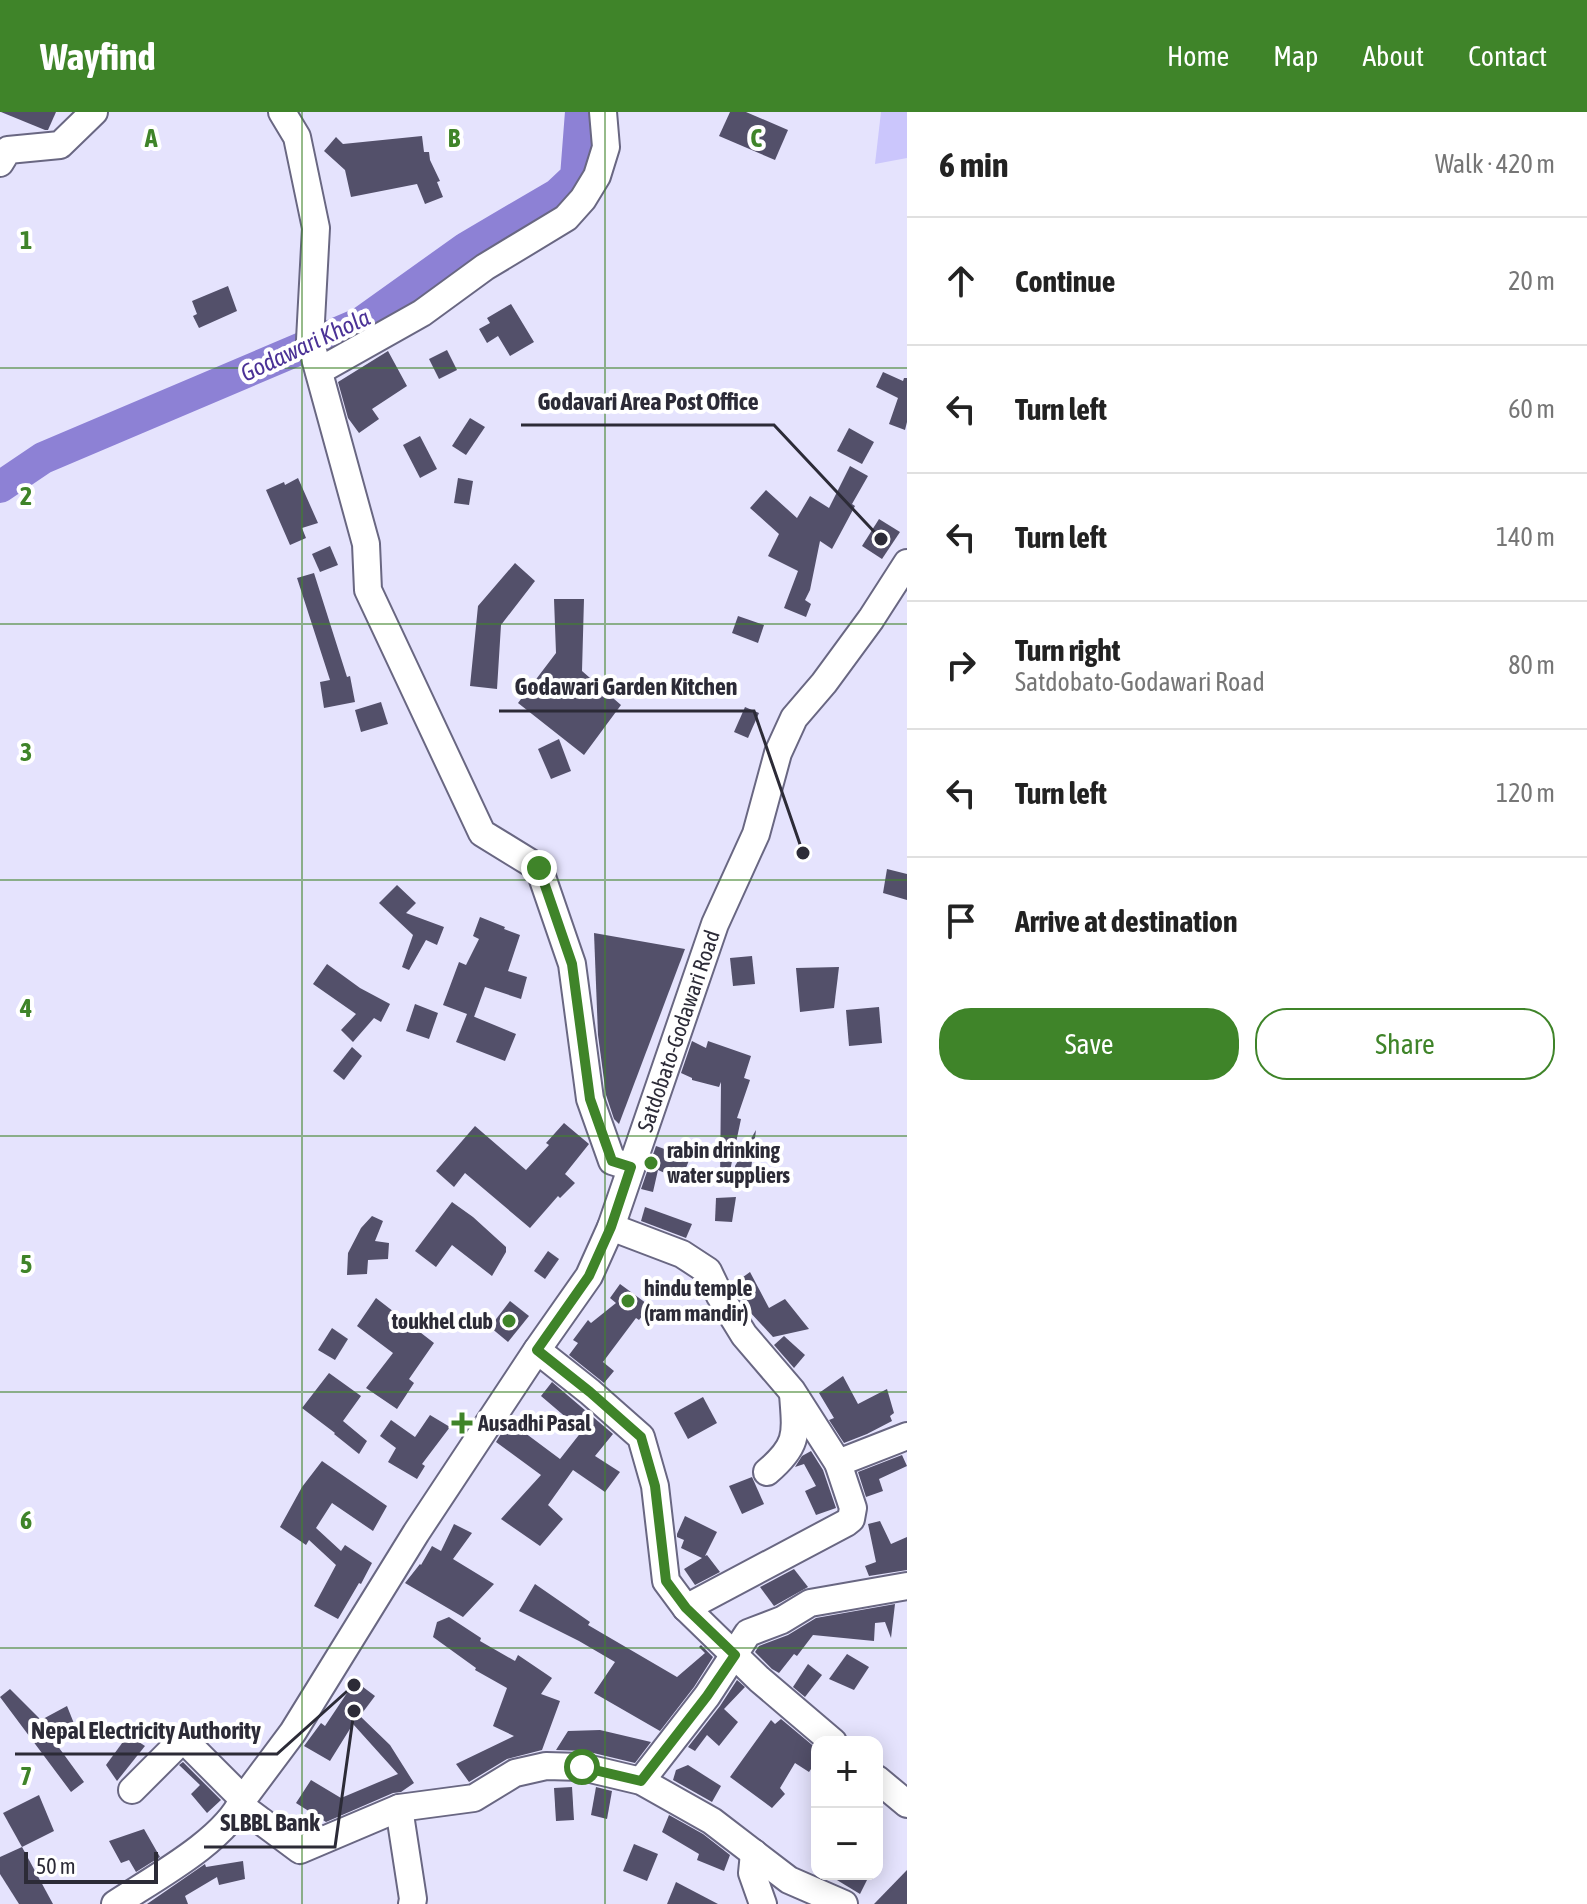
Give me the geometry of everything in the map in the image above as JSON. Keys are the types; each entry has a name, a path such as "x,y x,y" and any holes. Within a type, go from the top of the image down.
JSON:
{"street":[{"path":"0,163 8,150 60,145 94,112"},
{"path":"282,112 297,137 316,228 310,340 366,544 368,590 482,833 539,868 572,964 590,1099 612,1161 631,1167"},
{"path":"319,371 422,313 485,267 566,218 597,176 606,147 603,112"},
{"name":"Satdobato-Godawari Road","path":"115,1904 217,1834 242,1802 293,1732 416,1533 589,1276 611,1227 715,924 756,834 778,753 794,718 871,619 907,563"},
{"path":"611,1227 682,1254 708,1271 744,1335 792,1391 838,1463 853,1508 851,1519 686,1608"},
{"path":"537,1350 641,1437 655,1486 666,1581 686,1608 759,1679 826,1736"},
{"path":"767,1472 782,1460 793,1443 792,1391"},
{"path":"838,1463 907,1436"},
{"path":"641,1781 707,1696 748,1633 782,1620 810,1603 907,1586"},
{"path":"132,1790 183,1739 242,1802 300,1850 399,1808 474,1798 515,1773 546,1766 582,1767 641,1781 712,1821 789,1880 844,1904"},
{"path":"883,1784 907,1804"},
{"path":"399,1808 412,1904"},
{"path":"754,1853 752,1873 763,1904"}],"shaded area":[{"path":"881,112 907,112 907,158 875,164"}],"building":[{"path":"1,112 56,112 48,130 45,130"},
{"path":"730,112 746,112 788,130 775,160 719,136"},
{"path":"422,136 424,152 429,152 443,197 425,204 417,184 351,197 345,170 324,151 336,137 343,144"},
{"path":"228,286 237,311 199,328 193,316 197,314 192,301"},
{"path":"511,304 534,342 510,356 498,336 487,343 479,329 490,323 487,318"},
{"path":"447,350 457,370 439,379 429,359"},
{"path":"388,351 407,386 372,409 379,419 359,433 348,418 338,382"},
{"path":"883,372 903,381 907,378 905,430 889,424 898,398 876,387"},
{"path":"470,418 485,427 466,455 452,446"},
{"path":"849,428 874,442 862,464 837,451"},
{"path":"420,436 437,469 420,478 403,445"},
{"path":"850,466 868,476 832,549 820,541 805,600 811,604 806,617 784,608 798,571 768,556 779,534 750,508 766,490 797,518 810,496 829,508"},
{"path":"298,478 318,523 302,528 306,538 290,545 266,490"},
{"path":"458,478 473,481 469,505 454,503"},
{"path":"879,519 900,532 882,559 862,546"},
{"path":"330,546 338,565 320,572 312,554"},
{"path":"515,563 535,581 501,625 497,689 470,686 478,606"},
{"path":"314,573 347,677 350,676 355,702 324,708 320,682 330,680 297,578"},
{"path":"554,599 584,599 582,671 621,705 584,755 518,703 556,653"},
{"path":"738,616 764,625 758,643 732,633"},
{"path":"381,702 388,724 361,732 355,710"},
{"path":"745,707 759,713 748,738 734,732"},
{"path":"559,739 571,771 551,779 538,749"},
{"path":"887,869 907,874 907,900 883,893"},
{"path":"397,885 416,903 406,913 444,927 437,945 426,940 409,970 402,967 413,935 379,903"},
{"path":"480,917 520,935 508,971 527,977 521,999 485,987 474,1017 516,1034 505,1061 456,1042 467,1014 443,1005 459,962 466,965 479,939 473,936"},
{"path":"594,933 685,949 619,1124 614,1119 606,1095 598,1035"},
{"path":"752,956 755,984 733,986 730,958"},
{"path":"327,964 360,988 390,1004 381,1022 374,1018 353,1042 341,1030 356,1014 313,984"},
{"path":"839,967 834,1008 800,1012 796,968"},
{"path":"415,1004 438,1013 429,1039 406,1031"},
{"path":"879,1007 882,1043 849,1046 846,1010"},
{"path":"692,1041 706,1048 708,1041 751,1056 744,1078 750,1080 737,1118 741,1119 727,1185 720,1184 721,1082 719,1087 692,1080 681,1073"},
{"path":"352,1047 362,1056 344,1080 333,1071"},
{"path":"564,1123 589,1144 565,1174 575,1183 560,1198 558,1196 530,1228 465,1173 454,1187 436,1171 475,1126 526,1170"},
{"path":"756,1130 750,1177 736,1176 735,1166"},
{"path":"656,1146 690,1158 681,1180 658,1170 653,1192 641,1189"},
{"path":"736,1197 732,1222 715,1221 716,1198"},
{"path":"452,1202 506,1247 492,1276 452,1245 436,1267 415,1251"},
{"path":"645,1207 692,1224 686,1238 641,1221"},
{"path":"372,1216 383,1221 375,1241 389,1243 388,1259 368,1260 367,1274 347,1275 348,1253 361,1228"},
{"path":"548,1251 559,1259 545,1279 534,1271"},
{"path":"750,1272 769,1308 785,1299 809,1329 773,1337 748,1310 732,1285"},
{"path":"620,1284 650,1306 639,1320 636,1318 603,1362 614,1371 604,1383 569,1355 578,1343 573,1340 588,1320 591,1323 616,1303 610,1298"},
{"path":"376,1298 434,1343 409,1379 414,1383 397,1409 366,1388 393,1353 357,1326"},
{"name":"toukhel club","path":"510,1301 529,1316 508,1342 490,1327"},
{"path":"332,1328 348,1339 335,1360 318,1350"},
{"path":"784,1336 805,1355 794,1368 774,1345"},
{"path":"329,1373 361,1396 343,1421 367,1441 359,1454 302,1408"},
{"path":"843,1376 858,1404 887,1389 894,1413 890,1416 892,1421 844,1443 829,1420 834,1418 819,1393"},
{"path":"552,1382 613,1434 595,1456 620,1472 605,1492 573,1470 548,1505 563,1519 540,1546 501,1519 541,1475 496,1442 509,1421 560,1459 582,1431 541,1396"},
{"path":"703,1397 717,1423 688,1439 674,1413"},
{"path":"430,1415 450,1427 422,1464 425,1466 417,1479 388,1462 396,1448 380,1436 391,1420 415,1437"},
{"path":"811,1451 823,1470 836,1508 816,1515 805,1491 816,1486 804,1464 795,1467 802,1456"},
{"path":"902,1455 907,1466 879,1479 883,1491 866,1497 858,1472"},
{"path":"322,1461 387,1506 373,1531 332,1503 316,1528 341,1551 345,1545 372,1563 338,1619 314,1606 336,1565 309,1540 306,1545 280,1527 302,1487"},
{"path":"752,1477 764,1504 742,1514 729,1486"},
{"path":"685,1516 717,1532 705,1556 720,1572 695,1585 684,1569 702,1558 681,1548 684,1540 677,1537"},
{"path":"880,1521 891,1544 907,1537 907,1570 869,1576 865,1566 876,1562 868,1524"},
{"path":"454,1524 472,1533 453,1559 494,1584 463,1617 405,1583 432,1546 441,1551"},
{"path":"794,1569 808,1587 774,1606 760,1587"},
{"path":"535,1584 590,1622 588,1625 677,1677 705,1653 699,1647 701,1645 713,1657 660,1731 594,1693 615,1662 519,1611"},
{"path":"895,1604 891,1638 885,1622 875,1623 874,1641 813,1635 779,1673 755,1652 759,1646 788,1635 816,1618"},
{"path":"449,1617 481,1638 480,1641 515,1661 518,1655 552,1678 541,1694 560,1701 542,1750 507,1759 469,1782 456,1764 514,1736 493,1726 507,1688 475,1670 433,1637 437,1622"},
{"path":"847,1654 869,1667 854,1690 829,1679"},
{"path":"808,1664 822,1675 805,1697 793,1687"},
{"path":"737,1680 745,1687 724,1709 738,1722 719,1746 707,1735 695,1751 688,1747 720,1706"},
{"path":"355,1681 375,1696 360,1716 390,1745 414,1783 401,1792 326,1822 296,1803 311,1780 341,1798 398,1774 353,1724 330,1761 304,1746 321,1723 325,1726"},
{"path":"10,1689 41,1720 67,1706 79,1736 57,1745 84,1782 71,1792 0,1697"},
{"path":"781,1719 811,1744 811,1769 809,1772 795,1763 780,1788 785,1794 772,1808 730,1777 771,1720 775,1724"},
{"path":"600,1730 651,1742 635,1763 585,1751 556,1750 568,1731"},
{"path":"128,1735 145,1746 117,1781 106,1765"},
{"path":"183,1762 221,1800 207,1813 191,1794 200,1785 179,1765"},
{"path":"688,1765 721,1786 712,1802 673,1780 676,1770"},
{"path":"572,1787 574,1820 556,1821 554,1788"},
{"path":"596,1787 612,1791 607,1819 591,1815"},
{"path":"39,1795 54,1831 22,1847 3,1813"},
{"path":"669,1815 703,1834 730,1855 724,1871 697,1860 699,1854 662,1832"},
{"path":"144,1829 160,1857 136,1872 129,1860 121,1863 109,1841"},
{"path":"634,1844 658,1854 647,1881 623,1871"},
{"path":"22,1847 53,1904 19,1904 0,1874 0,1857"},
{"path":"243,1861 245,1879 219,1885 217,1877 185,1896 188,1904 147,1904 205,1864 206,1867"},
{"path":"907,1870 907,1904 874,1904"},
{"path":"837,1880 867,1880 860,1894"},
{"path":"676,1882 718,1904 667,1904"}],"waterway":[{"name":"Godawari Khola","path":"0,487 43,458 361,323 466,248 558,194 576,177 581,112"}],"place":[{"name":"Godavari Area Post Office","path":"881,539"},
{"name":"Godawari Garden Kitchen","path":"803,853"},
{"name":"rabin drinking water suppliers","path":"651,1163"},
{"name":"hindu temple (ram mandir)","path":"628,1301"},
{"name":"toukhel club","path":"509,1321"},
{"name":"Ausadhi Pasal","path":"462,1423"},
{"name":"Nepal Electricity Authority","path":"354,1685"},
{"name":"SLBBL Bank","path":"354,1711"}],"route":[{"path":"539,868 572,964 590,1099 612,1161 631,1167 611,1227 589,1276 537,1350 641,1437 655,1486 666,1581 686,1608 735,1655 641,1781 582,1767"}]}
